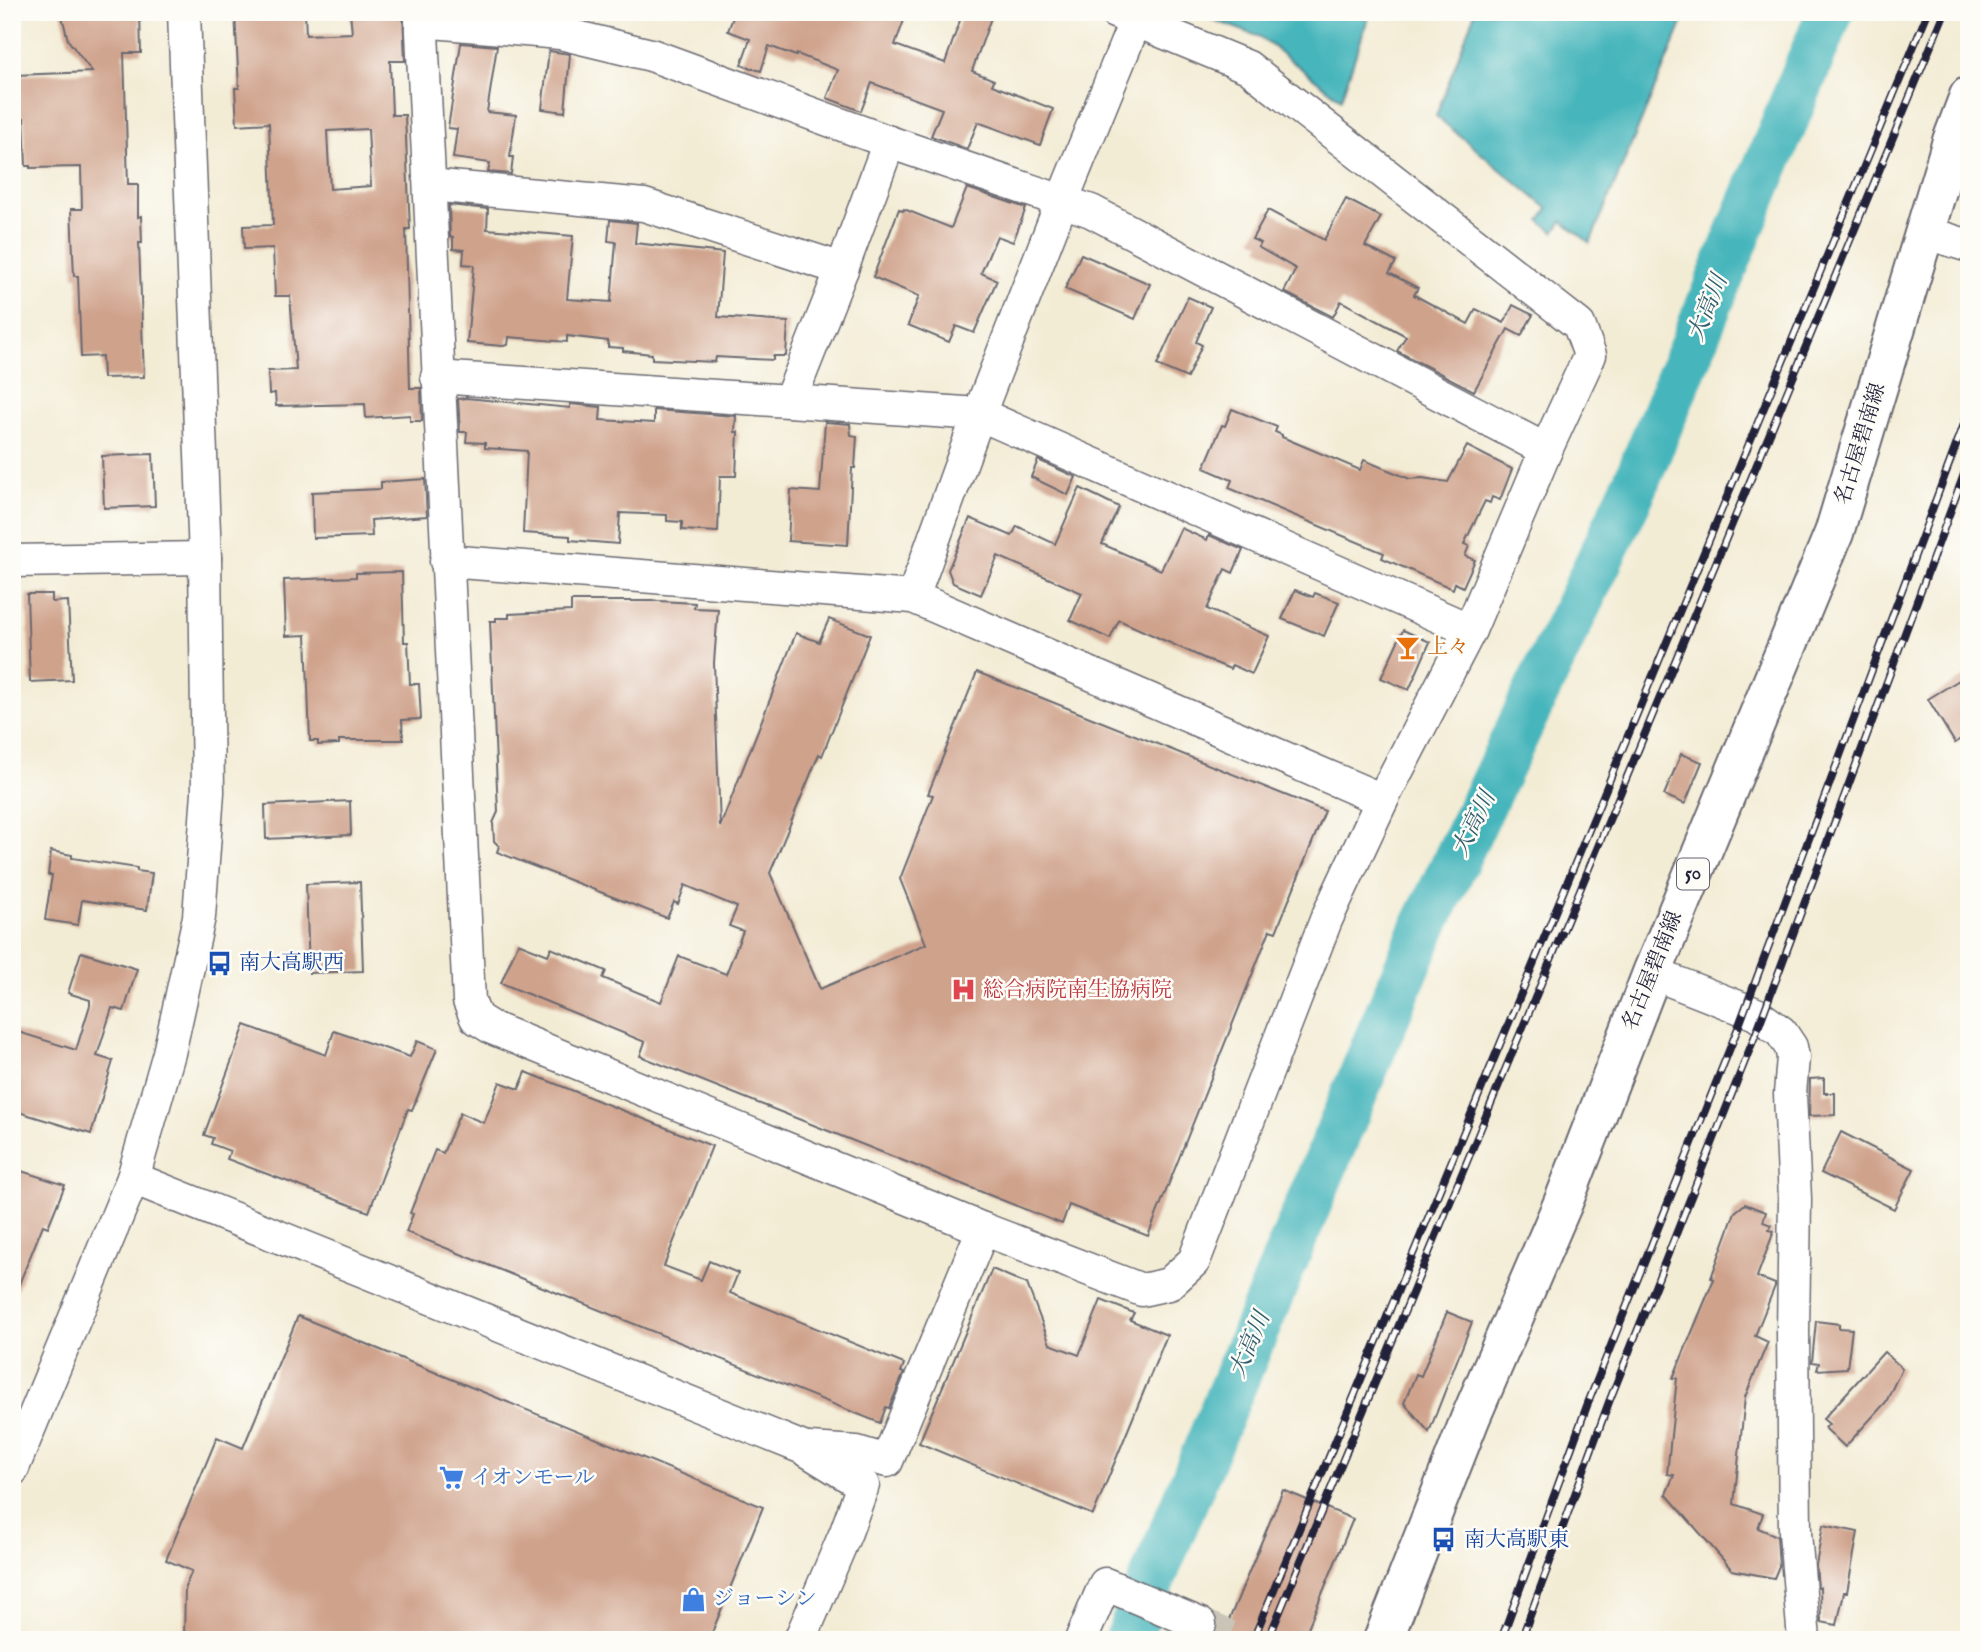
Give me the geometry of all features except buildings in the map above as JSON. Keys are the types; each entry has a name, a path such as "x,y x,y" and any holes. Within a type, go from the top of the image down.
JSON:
{"main road":[{"name":"名古屋碧南線","path":"1383,1640 1470,1419 1563,1203 1652,973 1834,533 1952,141 1969,96"}],"street":[{"path":"12,1470 133,1178 169,1053 199,917 208,792 205,558 184,12"},
{"path":"913,597 979,414 1062,201 1130,15 1248,67 1579,325 1590,355 1546,450 1470,630 1381,800 1326,919 1194,1261 1169,1284 1142,1290 505,1033 476,1018 469,1001 421,17 559,33 652,55 889,142 1062,201 1091,211 1546,450"},
{"path":"790,400 889,142"},
{"path":"430,185 643,205 842,270"},
{"path":"1924,232 1969,246"},
{"path":"437,377 979,414 1470,630"},
{"path":"12,561 205,558"},
{"path":"446,561 913,597 1381,800"},
{"path":"1652,973 1756,1014 1781,1032 1791,1048 1793,1057 1790,1094 1796,1199 1795,1533 1804,1640"},
{"path":"133,1178 803,1448 863,1485 800,1640"},
{"path":"803,1448 857,1452 887,1461 984,1228"},
{"path":"1081,1640 1105,1584 1200,1624"}],"water":[{"path":"1192,12 1370,12 1341,99 1260,37"},
{"path":"1475,12 1687,12 1590,243 1562,221 1554,232 1540,221 1548,209 1436,116"}],"waterway":[{"name":"大高川","path":"1127,1640 1423,929 1632,492 1830,12"}],"tunnel":[{"path":"1200,1624 1238,1640"}],"railway":[{"path":"1253,1640 1928,12"},
{"path":"1268,1640 1945,12"},
{"path":"1501,1640 1588,1403 1738,1028 1969,411"},
{"path":"1521,1640 1609,1402 1755,1036 1969,461"}],"place":[{"name":"上々","path":"1407,647"},
{"name":"南大高駅西","path":"219,963"},
{"name":"総合病院南生協病院","path":"963,990"},
{"name":"イオンモール","path":"451,1478"},
{"name":"南大高駅東","path":"1444,1540"},
{"name":"ジョーシン","path":"693,1599"}]}
